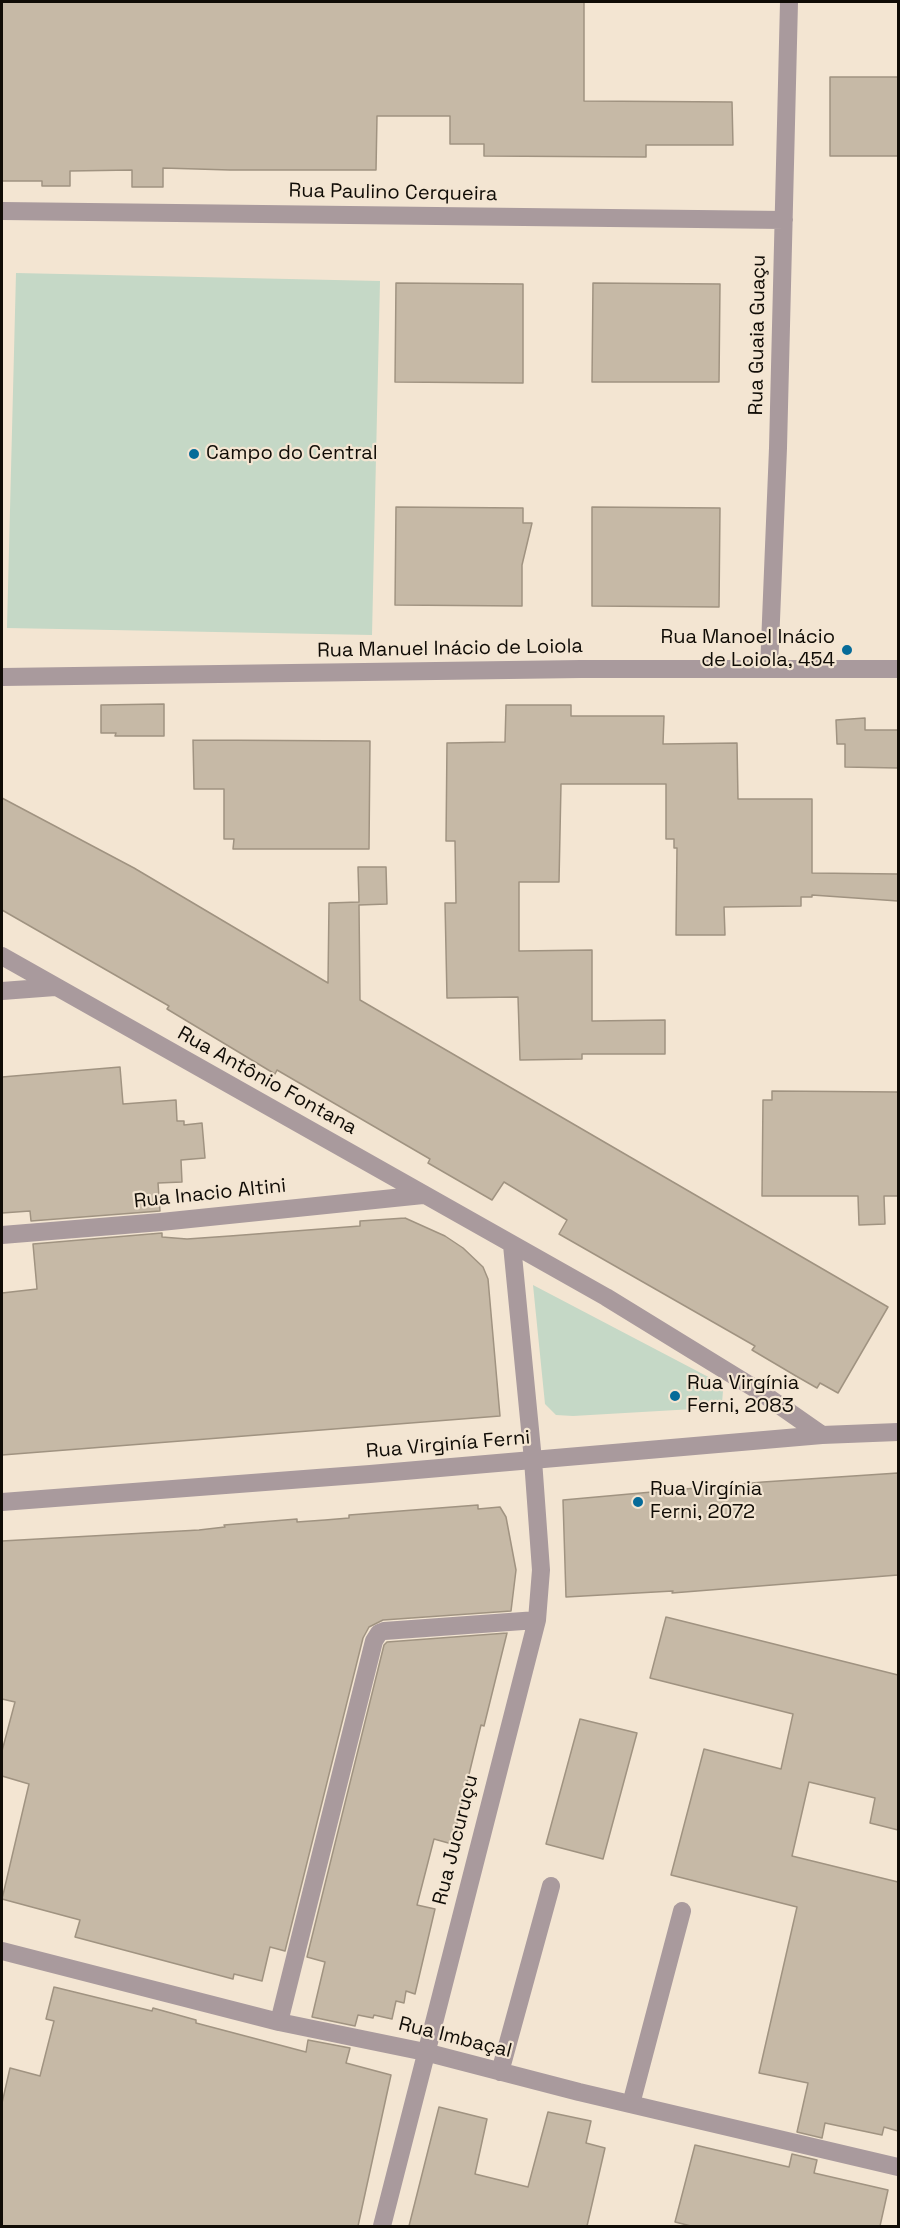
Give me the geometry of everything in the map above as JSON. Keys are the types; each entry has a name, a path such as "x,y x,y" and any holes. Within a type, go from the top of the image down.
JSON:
{"street":[{"name":"Rua Guaia Guaçu","path":"769,669 789,2"},
{"name":"Rua Paulino Cerqueira","path":"2,211 784,220"},
{"name":"Rua Manuel Inácio de Loiola","path":"2,677 898,669"},
{"name":"Rua Antônio Fontana","path":"2,956 606,1297 759,1391 822,1435"},
{"path":"2,991 55,987"},
{"name":"Rua Inacio Altini","path":"2,1235 161,1222 423,1195"},
{"path":"279,2022 374,1641 379,1633 537,1620 541,1570 533,1460 512,1245"},
{"name":"Rua Virginía Ferni","path":"2,1502 822,1435 898,1432"},
{"name":"Rua Jucuruçu","path":"381,2226 537,1620"},
{"path":"500,2072 551,1886"},
{"path":"631,2104 682,1911"},
{"name":"Rua Imbaçal","path":"2,1951 279,2022 425,2052 631,2104 898,2167"}],"green space":[{"name":"Campo do Central","path":"16,273 380,281 372,635 7,628"},
{"path":"533,1285 718,1382 723,1391 722,1403 711,1408 556,1415 545,1404"}],"building":[{"path":"2,2 584,2 584,101 732,102 733,145 646,145 646,157 484,156 484,144 450,144 450,116 377,116 376,170 163,168 163,187 132,187 132,170 70,171 70,186 42,186 42,181 2,181"},
{"path":"830,77 898,77 898,156 830,156"},
{"path":"396,283 523,284 523,383 395,382"},
{"path":"593,283 720,284 719,382 592,382"},
{"path":"396,507 523,508 523,523 532,523 522,565 522,606 395,605"},
{"path":"592,507 720,508 719,607 592,606"},
{"path":"164,704 164,736 115,736 116,733 101,733 101,705"},
{"path":"506,705 571,705 571,716 664,716 663,744 737,743 738,799 812,799 812,873 898,874 898,901 812,895 812,897 801,897 801,906 724,907 725,935 676,935 677,848 674,848 674,839 666,839 666,784 561,784 559,882 519,882 519,951 592,950 592,1021 665,1020 665,1054 582,1054 582,1059 520,1060 518,997 447,998 445,903 456,903 455,841 446,841 447,743 505,742"},
{"path":"865,718 865,730 898,730 898,768 845,767 845,744 837,744 836,720"},
{"path":"193,740 370,741 369,849 233,849 234,839 224,839 224,789 194,789"},
{"path":"2,798 134,868 328,983 329,903 359,902 358,867 386,867 387,904 359,905 360,1000 888,1307 838,1393 820,1383 817,1388 752,1350 755,1346 559,1234 567,1220 504,1182 492,1200 428,1163 430,1159 277,1070 275,1074 167,1009 169,1006 2,910"},
{"path":"120,1067 123,1104 176,1100 177,1121 184,1121 184,1125 202,1123 205,1158 181,1160 182,1182 158,1183 160,1211 31,1221 30,1211 2,1213 2,1077"},
{"path":"772,1091 898,1092 898,1196 884,1196 885,1224 859,1225 858,1196 762,1196 763,1100 772,1100"},
{"path":"405,1218 445,1236 463,1248 483,1267 488,1279 500,1416 2,1455 2,1293 37,1289 33,1244 162,1233 162,1237 187,1239 230,1236 360,1226 360,1221"},
{"path":"898,1473 898,1575 672,1593 673,1591 566,1597 563,1500 763,1482"},
{"path":"478,1505 478,1509 500,1507 506,1517 516,1570 511,1611 383,1620 369,1627 363,1638 285,1951 270,1947 262,1981 234,1974 233,1979 75,1937 80,1920 2,1899 29,1784 2,1776 2,1751 15,1702 2,1699 2,1541 199,1530 225,1527 224,1525 297,1519 297,1522 325,1520 349,1518 349,1515"},
{"path":"666,1617 898,1675 898,1830 870,1823 875,1798 809,1782 792,1856 898,1882 898,2131 884,2127 882,2135 825,2123 822,2138 797,2132 808,2083 759,2073 797,1907 671,1875 704,1749 781,1769 793,1714 650,1678"},
{"path":"507,1633 484,1726 481,1725 452,1844 434,1839 417,1905 435,1909 415,1994 406,1991 404,2003 396,2001 392,2019 374,2015 373,2018 358,2015 355,2026 312,2017 325,1962 307,1957 384,1645 387,1642"},
{"path":"580,1719 637,1733 603,1859 546,1844"},
{"path":"54,1987 152,2011 153,2008 196,2020 196,2023 306,2052 308,2040 350,2048 346,2063 391,2075 358,2226 2,2226 2,2103 10,2068 40,2076 54,2021 46,2019"},
{"path":"439,2107 487,2119 475,2174 528,2187 548,2112 591,2121 586,2143 605,2148 587,2226 409,2226"},
{"path":"695,2145 789,2167 792,2154 817,2160 814,2173 888,2190 880,2226 691,2226 675,2222"}],"place":[{"name":"Campo do Central","path":"194,454"},
{"name":"Rua Manoel Inácio de Loiola, 454","path":"847,650"},
{"name":"Rua Virgínia Ferni, 2083","path":"675,1396"},
{"name":"Rua Virgínia Ferni, 2072","path":"638,1502"}]}
